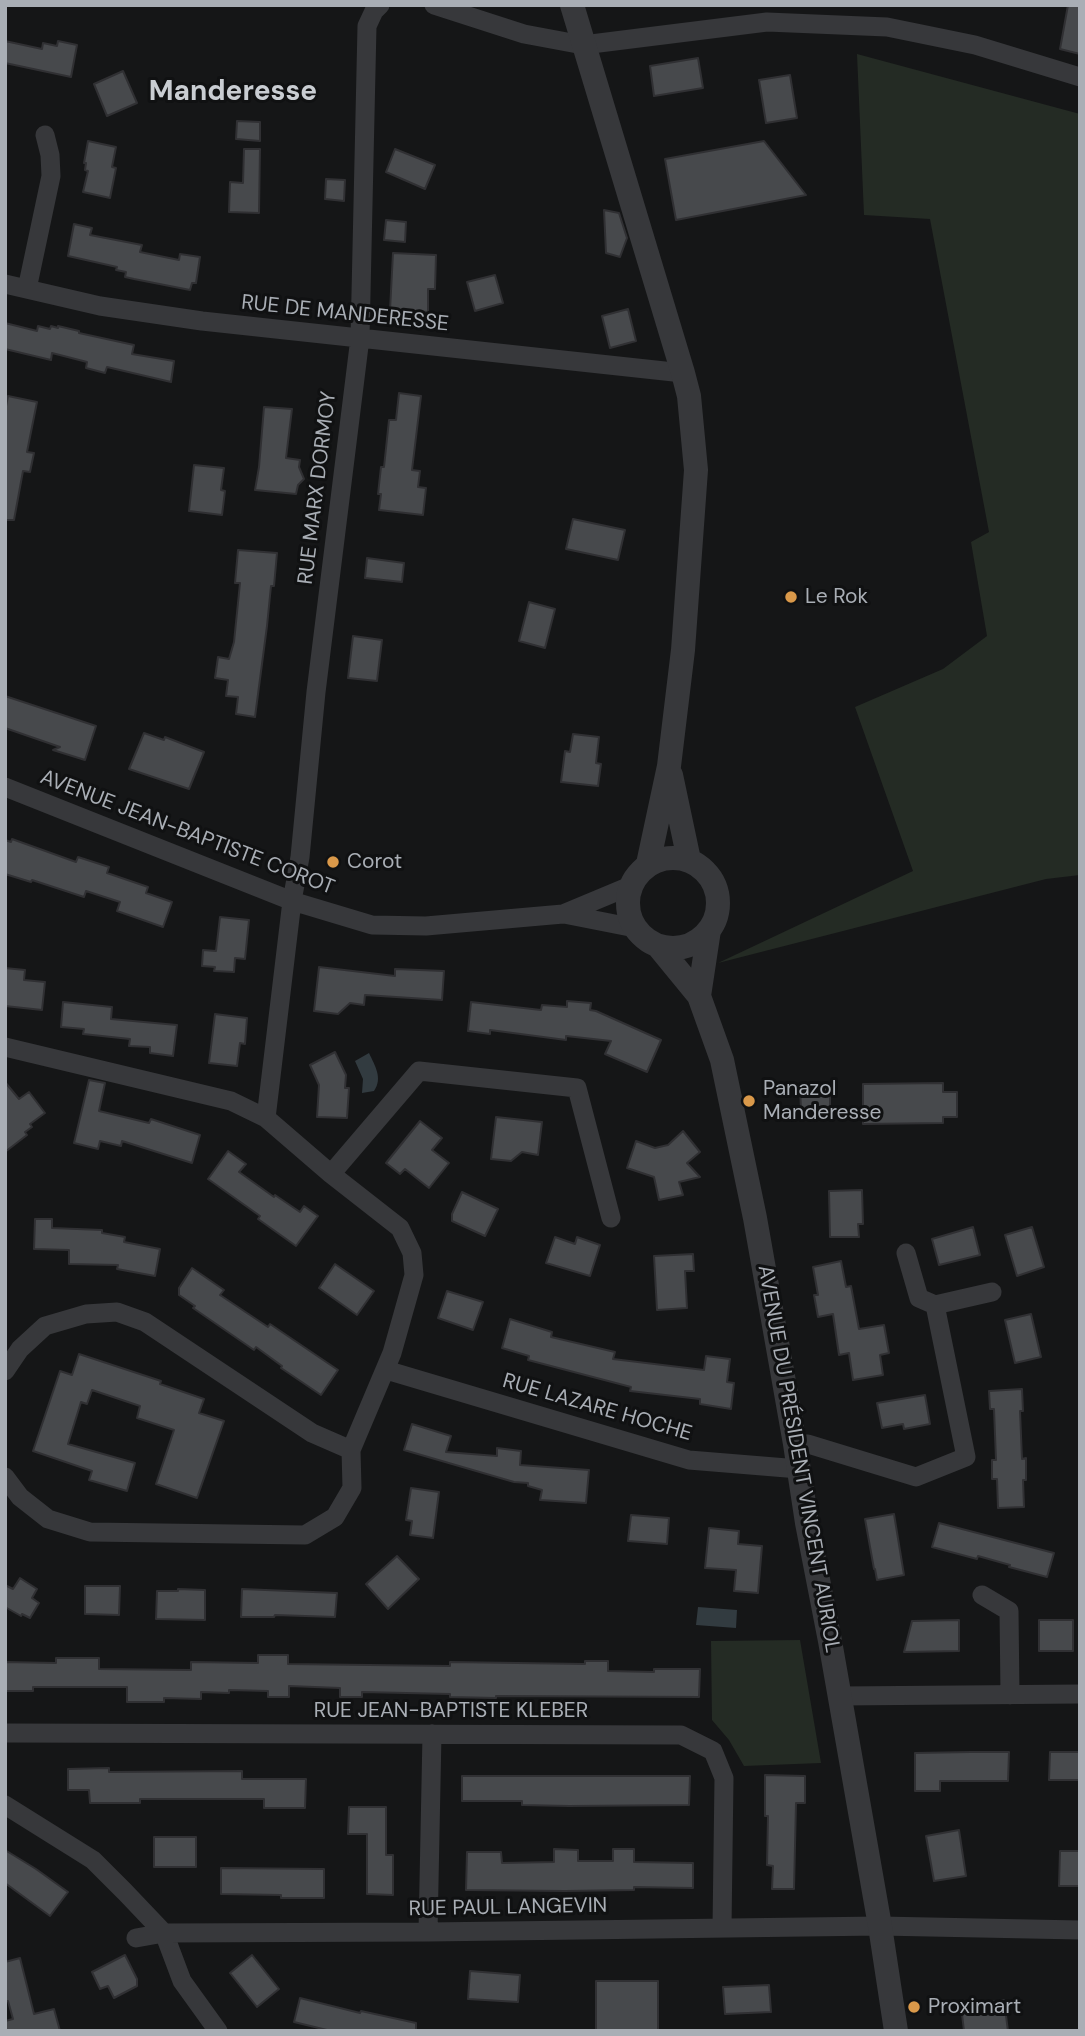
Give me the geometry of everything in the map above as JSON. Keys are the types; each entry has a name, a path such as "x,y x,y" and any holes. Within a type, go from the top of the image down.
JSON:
{"street":[{"name":"RUE MARX DORMOY","path":"266,1118 292,901 300,858 316,692 360,338 367,26 380,5"},
{"path":"434,5 524,34 583,45 767,22 887,27 975,45 1080,77"},
{"path":"572,5 683,373 689,396 696,470 683,650 669,766 648,864"},
{"path":"27,289 51,176 45,135"},
{"name":"RUE DE MANDERESSE","path":"5,284 100,306 202,321 683,373"},
{"path":"669,766 689,860"},
{"name":"AVENUE JEAN-BAPTISTE COROT","path":"5,787 292,901 372,925 426,926 563,914 635,928"},
{"path":"661,858 689,860 711,877 719,896 716,918 699,940 686,946 658,946 645,939 635,928 629,915 627,901 631,886 648,864 661,858"},
{"name":"AVENUE JEAN-BAPTISTE COROT","path":"563,914 631,886"},
{"name":"AVENUE DU PRÉSIDENT VINCENT AURIOL","path":"699,996 709,930"},
{"name":"AVENUE DU PRÉSIDENT VINCENT AURIOL","path":"658,946 699,996 722,1060 755,1218 880,1926 896,2031"},
{"path":"5,1047 231,1101 266,1118 400,1228 412,1253 414,1275 386,1370 351,1450 352,1488 335,1517 305,1535 90,1532 48,1519 20,1497 5,1477"},
{"path":"331,1174 419,1071 577,1087 611,1218"},
{"path":"906,1253 919,1298 935,1305 992,1292"},
{"path":"795,1444 808,1444 916,1477 966,1457 935,1305"},
{"path":"5,1371 20,1349 45,1326 86,1314 117,1312 145,1322 312,1433 351,1450"},
{"name":"RUE LAZARE HOCHE","path":"386,1370 690,1460 799,1469"},
{"path":"982,1595 1009,1611 1010,1695"},
{"path":"840,1696 1080,1694"},
{"name":"RUE JEAN-BAPTISTE KLEBER","path":"5,1733 681,1735 713,1751 724,1779 722,1928"},
{"path":"428,1932 432,1734"},
{"path":"5,1805 93,1860 164,1933 182,1981 218,2031"},
{"name":"RUE PAUL LANGEVIN","path":"136,1938 164,1933 880,1926 1080,1930"}],"shaded area":[{"path":"857,54 1080,114 1080,875 1046,879 718,963 913,871 855,707 943,669 987,636 971,542 989,532 930,219 864,215"},
{"path":"369,1053 378,1081 374,1091 362,1093 363,1079 355,1061"},
{"path":"698,1607 737,1610 736,1628 696,1625"},
{"path":"800,1640 821,1763 744,1766 729,1740 712,1720 711,1641"}],"building":[{"path":"1068,5 1080,5 1080,54 1060,49"},
{"path":"5,41 42,49 43,43 57,46 58,41 77,45 71,77 5,63"},
{"path":"698,58 703,88 654,96 650,66"},
{"path":"123,71 137,103 107,116 94,84"},
{"path":"790,75 797,118 766,123 759,80"},
{"path":"237,121 260,122 260,141 236,139"},
{"path":"88,141 116,147 112,167 116,168 110,198 83,192 88,171 85,170 84,163"},
{"path":"764,141 806,195 676,220 665,159"},
{"path":"244,149 260,149 259,213 229,212 230,182 243,183"},
{"path":"395,149 435,165 425,189 386,172"},
{"path":"326,179 345,180 344,201 325,199"},
{"path":"604,210 619,213 627,238 620,257 606,253"},
{"path":"386,220 406,222 405,242 384,240"},
{"path":"74,224 92,228 90,235 142,245 140,252 179,260 180,254 200,257 196,283 192,283 190,290 134,279 125,277 126,272 116,270 117,267 68,256"},
{"path":"393,253 436,255 435,289 428,289 428,312 390,310"},
{"path":"495,275 503,303 475,311 467,282"},
{"path":"628,309 636,341 610,348 602,316"},
{"path":"5,323 37,331 38,326 50,329 51,326 58,326 134,345 132,354 174,361 171,382 107,367 105,373 86,368 87,362 52,353 51,360 5,349"},
{"path":"399,393 421,396 412,470 420,471 418,487 426,488 423,515 379,510 381,467 384,467 389,420 396,420"},
{"path":"8,396 37,402 27,452 34,453 30,472 23,471 14,520 5,520 5,411"},
{"path":"264,407 292,409 286,458 300,460 299,467 304,479 298,485 296,494 255,490"},
{"path":"194,465 224,468 222,515 189,511"},
{"path":"573,519 625,530 618,560 566,549"},
{"path":"238,550 277,553 255,717 236,714 238,697 226,696 228,680 215,678 218,657 229,659 234,642 240,583 235,583"},
{"path":"367,558 404,563 402,582 365,578"},
{"path":"529,602 555,609 545,648 519,641"},
{"path":"353,636 382,640 377,681 348,678"},
{"path":"5,696 96,726 85,760 53,750 60,747 5,728"},
{"path":"144,733 164,740 165,737 204,752 189,789 129,769"},
{"path":"573,734 599,737 596,763 601,764 598,786 561,782 565,751 570,752"},
{"path":"12,839 76,862 78,857 109,867 107,873 148,887 146,893 172,902 163,927 117,911 120,902 86,891 84,897 5,874 5,840 11,842"},
{"path":"220,917 249,920 245,959 235,958 234,972 214,971 215,967 202,966 203,950 216,951"},
{"path":"319,967 395,976 395,969 444,971 442,1000 365,995 364,1005 350,1003 338,1014 314,1011"},
{"path":"5,968 25,970 24,980 45,982 42,1010 5,1006"},
{"path":"567,1001 591,1003 590,1010 661,1040 647,1072 605,1054 611,1041 566,1036 566,1040 490,1030 490,1034 468,1031 471,1002 541,1010 542,1005 567,1007"},
{"path":"63,1002 112,1007 111,1019 177,1025 173,1056 150,1053 150,1047 129,1046 130,1039 83,1034 84,1029 61,1027"},
{"path":"215,1014 247,1018 245,1044 240,1043 237,1066 209,1063"},
{"path":"335,1052 346,1075 345,1088 349,1088 347,1118 317,1117 319,1085 310,1065"},
{"path":"89,1080 105,1083 99,1111 149,1123 151,1119 200,1135 192,1163 122,1141 121,1146 100,1141 98,1149 74,1143"},
{"path":"5,1082 19,1099 29,1092 45,1113 30,1124 32,1127 25,1132 27,1135 5,1152"},
{"path":"943,1083 943,1092 957,1092 957,1117 943,1117 943,1123 863,1124 863,1084"},
{"path":"800,1084 830,1084 830,1110 801,1111"},
{"path":"496,1117 542,1122 538,1155 522,1152 511,1161 491,1159"},
{"path":"420,1121 442,1138 432,1150 449,1163 429,1188 405,1169 400,1174 386,1163"},
{"path":"683,1131 700,1152 687,1163 700,1177 679,1182 683,1195 659,1200 654,1177 627,1168 636,1141 655,1148 668,1145"},
{"path":"228,1151 246,1164 239,1172 300,1212 304,1206 318,1216 296,1246 208,1179"},
{"path":"862,1190 863,1224 858,1224 859,1237 830,1237 829,1191"},
{"path":"462,1192 498,1209 485,1236 452,1221 452,1214"},
{"path":"35,1219 52,1219 52,1228 102,1230 102,1233 125,1237 124,1242 160,1249 155,1276 117,1269 118,1265 69,1264 69,1250 34,1249"},
{"path":"973,1227 980,1255 939,1265 932,1239"},
{"path":"1032,1227 1044,1267 1017,1276 1005,1235"},
{"path":"555,1237 575,1244 577,1237 600,1245 590,1276 546,1263"},
{"path":"693,1254 694,1271 685,1271 687,1308 657,1310 654,1256"},
{"path":"841,1261 846,1287 851,1286 859,1329 884,1325 889,1353 880,1355 883,1375 853,1380 849,1353 839,1355 833,1314 818,1317 814,1295 818,1295 813,1267"},
{"path":"335,1264 374,1291 357,1315 319,1288"},
{"path":"192,1268 224,1290 220,1295 268,1327 270,1324 338,1370 321,1395 256,1347 254,1350 193,1308 195,1306 179,1295 179,1288"},
{"path":"447,1291 483,1302 473,1330 438,1318"},
{"path":"1031,1314 1041,1357 1015,1363 1005,1320"},
{"path":"510,1319 552,1332 551,1337 615,1352 613,1359 704,1370 706,1356 730,1359 727,1382 734,1383 731,1409 700,1404 700,1399 630,1391 631,1387 528,1360 529,1356 502,1348"},
{"path":"79,1354 161,1381 160,1384 204,1399 199,1413 224,1421 197,1498 156,1484 174,1430 137,1418 140,1406 92,1390 87,1404 81,1402 68,1444 135,1463 127,1491 89,1480 92,1471 33,1451 60,1371 72,1375"},
{"path":"1022,1389 1022,1459 1026,1458 1026,1480 1023,1480 1024,1507 998,1508 997,1479 992,1479 992,1460 996,1460 994,1409 990,1409 989,1391"},
{"path":"925,1395 930,1424 904,1429 903,1424 882,1428 877,1403"},
{"path":"412,1424 451,1436 446,1452 497,1456 497,1448 521,1451 520,1465 589,1470 586,1503 540,1500 542,1490 528,1486 528,1483 514,1482 404,1450"},
{"path":"411,1488 439,1492 433,1538 410,1535 412,1521 406,1520"},
{"path":"894,1514 904,1575 877,1580 865,1519"},
{"path":"631,1515 669,1518 667,1544 628,1541"},
{"path":"939,1523 1054,1553 1047,1577 978,1556 977,1559 932,1547"},
{"path":"709,1528 739,1531 738,1544 762,1546 758,1593 734,1591 736,1570 705,1568"},
{"path":"397,1556 419,1579 388,1609 366,1584"},
{"path":"20,1578 37,1589 32,1598 39,1603 30,1618 5,1607 5,1585 13,1589"},
{"path":"85,1586 120,1586 119,1615 85,1614"},
{"path":"242,1589 337,1593 335,1617 241,1617"},
{"path":"205,1590 205,1620 156,1619 157,1591"},
{"path":"959,1620 959,1651 904,1652 912,1621"},
{"path":"1039,1620 1073,1620 1073,1651 1039,1651"},
{"path":"258,1655 288,1655 288,1664 450,1666 450,1662 585,1664 585,1661 608,1661 608,1671 700,1669 699,1697 496,1698 362,1692 362,1697 340,1697 340,1688 289,1686 289,1697 268,1697 268,1691 229,1690 229,1693 201,1692 201,1699 164,1698 164,1702 127,1702 127,1687 33,1687 33,1691 5,1691 5,1662 56,1663 56,1658 99,1658 99,1669 191,1670 191,1662 258,1663"},
{"path":"1009,1752 1008,1781 940,1781 940,1791 915,1791 915,1753"},
{"path":"1050,1752 1080,1752 1080,1780 1049,1780"},
{"path":"109,1768 109,1772 242,1771 242,1779 306,1779 305,1808 264,1808 264,1799 140,1799 140,1803 90,1803 89,1790 68,1790 68,1769"},
{"path":"765,1775 805,1776 805,1803 796,1803 794,1889 772,1889 773,1866 767,1865"},
{"path":"462,1776 690,1776 689,1805 569,1806 522,1805 522,1801 462,1801"},
{"path":"349,1807 386,1807 386,1855 393,1855 393,1895 367,1894 367,1834 348,1834"},
{"path":"959,1830 966,1876 934,1881 926,1836"},
{"path":"154,1837 196,1837 196,1867 154,1867"},
{"path":"554,1849 578,1850 578,1861 613,1861 613,1849 634,1849 634,1862 693,1863 693,1888 466,1890 467,1852 501,1852 502,1863 554,1862"},
{"path":"5,1850 68,1892 50,1916 5,1883"},
{"path":"1060,1851 1080,1851 1080,1886 1059,1886"},
{"path":"221,1868 324,1869 324,1898 221,1894"},
{"path":"125,1955 137,1979 137,1986 114,1998 108,1986 100,1989 92,1972"},
{"path":"252,1955 279,1989 257,2007 230,1973"},
{"path":"20,1958 34,2014 54,2009 60,2031 5,2031 5,2021 13,2019 8,2001 5,2001 5,1962"},
{"path":"470,1971 520,1975 518,2002 468,1999"},
{"path":"596,1981 658,1981 658,2031 596,2031"},
{"path":"769,1985 771,2012 725,2014 723,1987"},
{"path":"300,1998 416,2023 416,2031 331,2031 294,2022"},
{"path":"1004,2000 1008,2031 964,2031 961,2006"}],"place":[{"name":"Le Rok","path":"791,597"},
{"name":"Corot","path":"333,862"},
{"name":"Panazol Manderesse","path":"749,1101"},
{"name":"Proximart","path":"914,2007"}],"district":[{"name":"Manderesse","path":"233,93"}]}
